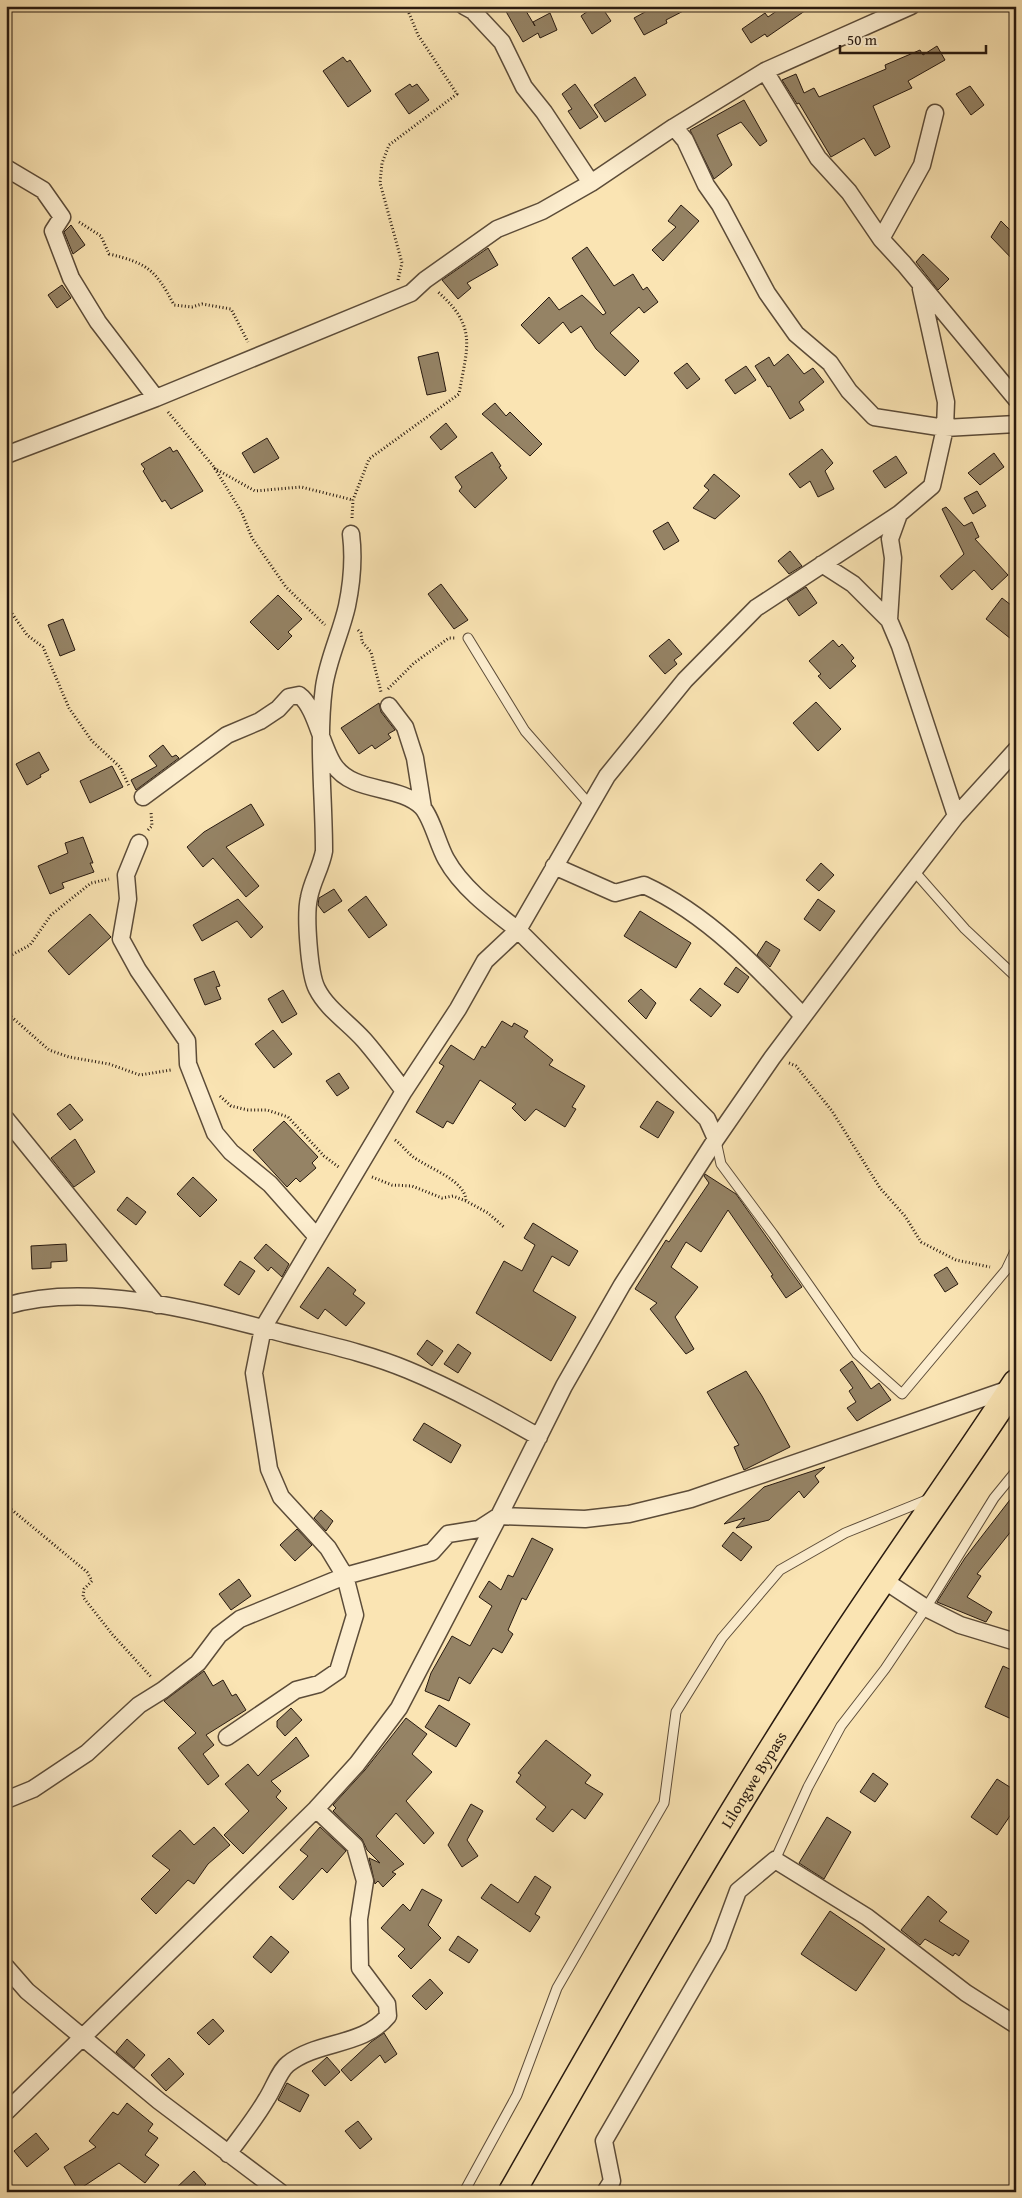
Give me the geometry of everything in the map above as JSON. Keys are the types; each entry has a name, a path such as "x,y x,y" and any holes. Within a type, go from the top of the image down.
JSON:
{"main road":[{"name":"Lilongwe Bypass","path":"512,2192 663,1929 786,1729 882,1579 1014,1386"}],"street":[{"path":"464,6 473,12 502,42 524,87 544,112 591,183"},
{"path":"6,455 156,398 394,298 411,293 425,280 497,229 542,211 591,183 674,127 765,71 911,6"},
{"path":"765,71 818,158 849,192 881,240 1016,399"},
{"path":"881,240 922,165 935,113"},
{"path":"674,127 685,140 706,185 720,205 767,293 796,334 830,363 849,391 874,417 945,428 1016,424"},
{"path":"6,168 43,190 62,217 53,231 71,278 98,322 156,398"},
{"path":"227,1737 296,1690 319,1684 338,1671 355,1615 345,1576 328,1548 281,1497 269,1469 254,1373 263,1328 382,1132 404,1091 458,1009 485,961 518,930 607,776 685,680 756,608 899,514 932,486 945,428 946,402 920,286"},
{"path":"889,620 893,558 890,539 899,514"},
{"path":"351,534 354,556 347,607 336,636 324,686 321,741 324,851 322,866 313,881 308,900 311,974 316,988 325,1001 364,1041 404,1091"},
{"path":"822,564 853,584 889,620 900,646 956,816"},
{"path":"143,798 226,735 260,721 278,709 289,697 299,695 307,700 321,741 334,766 349,779 412,800 423,808"},
{"path":"389,706 405,727 416,758 423,808 446,858 455,872 484,904 518,930 707,1119 716,1139"},
{"path":"6,2112 316,1809 357,1764 399,1708 500,1516 564,1386 622,1285 716,1139 803,1016 956,816 1016,750"},
{"path":"139,843 126,875 128,899 121,940 138,970 187,1041 188,1064 195,1087 214,1133 231,1152 270,1184 317,1237"},
{"path":"554,866 615,893 644,885 667,896 721,936 754,965 803,1016"},
{"path":"6,1119 157,1305"},
{"path":"6,1306 26,1300 65,1296 157,1305 263,1328 346,1349 407,1369 474,1400 539,1437"},
{"path":"6,1800 33,1789 88,1753 139,1705 163,1690 198,1663 220,1635 240,1619 345,1576 432,1552 448,1534 478,1530 500,1516 585,1519 638,1512 691,1498 1014,1386"},
{"path":"882,1579 926,1608 960,1625 1016,1642"},
{"path":"228,2154 265,2102 287,2064 320,2048 366,2034 379,2027 388,2016 387,2004 360,1968 359,1919 366,1881 356,1846 316,1809"},
{"path":"611,2188 604,2141 718,1945 738,1891 775,1860 867,1917 966,1993 1016,2025"},
{"path":"6,1966 27,1991 159,2101 280,2192"}],"lane":[{"path":"468,638 525,731 590,805"},
{"path":"914,871 966,929 1016,977"},
{"path":"716,1139 721,1164 773,1234 857,1354 902,1394 1006,1270 1016,1249"},
{"path":"775,1860 808,1787 841,1726 885,1669 926,1608 994,1498 1016,1471"},
{"path":"464,2192 517,2095 557,1988 664,1803 676,1712 722,1638 780,1570 845,1533 938,1496"}],"path":[{"path":"394,298 402,263 380,183 382,163 389,145 457,94 418,35 406,6"},
{"path":"62,217 74,219 101,236 109,254 137,261 161,280 174,305 192,307 202,304 231,309 256,356"},
{"path":"351,534 353,500 369,459 459,394 468,342 462,317 446,298 425,280"},
{"path":"156,398 214,467 242,513 252,538 286,587 336,636"},
{"path":"214,467 255,491 301,487 353,500"},
{"path":"6,606 27,635 43,647 69,708 92,741 120,767 133,794 143,798 151,813 152,826 139,843"},
{"path":"347,607 351,622 361,633 362,642 371,652 382,694 414,663 449,638 468,638"},
{"path":"6,958 30,945 51,915 91,883 126,875"},
{"path":"6,1012 49,1050 69,1057 108,1064 140,1075 170,1070 183,1075 195,1087 220,1096 231,1106 248,1110 267,1110 288,1117 324,1156 342,1169 358,1171 392,1185 412,1186 442,1198 453,1196 466,1200 488,1213 505,1228"},
{"path":"772,1058 796,1066 832,1111 880,1188 905,1216 921,1242 956,1260 1006,1270"},
{"path":"382,1132 406,1148 411,1155 449,1178 466,1194 466,1200"},
{"path":"6,1505 87,1572 92,1581 84,1589 83,1597 112,1634 163,1690"}],"building":[{"path":"503,6 523,6 535,26 533,22 550,13 557,30 540,38 538,33 523,42"},
{"path":"595,6 601,6 611,21 592,34 581,16"},
{"path":"656,6 693,6 666,20 667,23 644,35 634,18"},
{"path":"784,6 812,6 767,37 765,34 751,43 742,29 765,13 768,17"},
{"path":"937,46 945,60 908,81 912,88 873,106 890,147 875,156 864,138 831,157 799,103 797,104 782,80 796,74 804,93 814,88 819,97 886,69 885,65 920,50 923,55"},
{"path":"343,57 347,62 350,60 371,91 348,107 323,71"},
{"path":"635,77 646,95 605,122 594,105"},
{"path":"410,84 412,87 417,84 429,100 409,114 395,94"},
{"path":"575,84 598,117 580,129 568,111 572,109 562,94"},
{"path":"970,86 984,105 971,115 956,94"},
{"path":"744,100 767,141 760,146 741,122 717,135 732,165 714,179 690,130"},
{"path":"681,205 699,221 663,261 652,250 676,227 668,221"},
{"path":"1001,221 1016,236 1016,263 991,237"},
{"path":"71,225 85,245 73,254 64,232"},
{"path":"587,247 614,286 633,274 643,290 647,287 658,302 644,313 639,307 610,333 639,361 625,376 596,349 581,326 571,333 563,322 539,344 521,325 549,297 559,310 582,295 603,315 606,313 572,258"},
{"path":"488,248 498,265 467,283 471,288 458,299 442,280"},
{"path":"923,254 949,279 938,290 916,262"},
{"path":"62,285 71,298 57,308 48,295"},
{"path":"438,352 446,391 427,395 418,357"},
{"path":"788,354 804,374 813,368 824,382 799,402 804,410 790,419 755,366 769,357 774,366"},
{"path":"687,363 700,379 687,389 674,373"},
{"path":"746,366 756,380 735,394 725,380"},
{"path":"495,403 506,416 510,412 542,444 530,456 482,414"},
{"path":"446,423 457,437 441,450 430,437"},
{"path":"267,438 279,458 254,473 242,453"},
{"path":"170,447 173,452 177,450 203,491 171,509 165,500 162,502 143,471 145,469 141,464"},
{"path":"822,449 833,463 825,471 834,489 818,497 810,481 800,488 789,474"},
{"path":"492,452 507,478 475,508 459,491 462,487 455,477"},
{"path":"994,453 1004,467 980,485 968,473"},
{"path":"896,456 907,473 885,488 873,471"},
{"path":"714,474 740,496 715,519 693,508 709,490 704,486"},
{"path":"977,491 986,506 973,514 964,498"},
{"path":"946,507 964,526 972,522 979,537 975,539 1008,575 992,590 974,570 952,590 940,576 964,554 942,509"},
{"path":"668,522 679,541 664,550 653,531"},
{"path":"790,551 802,566 789,574 778,561"},
{"path":"441,584 468,620 454,629 428,594"},
{"path":"806,587 817,603 799,616 787,599"},
{"path":"278,595 302,619 288,632 292,636 278,650 250,622"},
{"path":"1002,598 1016,609 1016,643 986,619"},
{"path":"63,619 75,650 60,656 48,625"},
{"path":"669,639 682,654 674,660 677,664 665,674 649,656"},
{"path":"833,640 839,647 842,644 854,658 851,661 856,666 830,689 818,676 821,674 809,661"},
{"path":"816,702 841,729 818,751 793,723"},
{"path":"379,703 381,712 395,730 388,734 391,738 375,749 372,745 359,754 341,728"},
{"path":"163,745 172,757 176,755 179,758 136,790 131,780 157,766 149,756"},
{"path":"39,752 49,770 27,785 16,764"},
{"path":"112,766 123,787 90,803 80,781"},
{"path":"251,804 264,825 226,847 259,886 246,897 213,858 203,867 187,847 204,832"},
{"path":"83,837 93,863 90,863 94,872 62,883 64,888 50,894 38,866 68,853 65,843"},
{"path":"821,863 834,875 819,891 806,880"},
{"path":"334,889 342,901 324,913 318,905 319,898"},
{"path":"366,896 387,925 369,938 348,910"},
{"path":"238,899 263,927 251,938 237,921 202,941 193,925"},
{"path":"818,899 835,911 820,931 804,919"},
{"path":"640,911 691,943 676,968 624,936"},
{"path":"90,914 111,937 69,975 48,951"},
{"path":"766,941 780,950 770,967 757,955"},
{"path":"736,967 749,977 738,993 724,984"},
{"path":"214,971 220,986 216,987 221,999 205,1005 194,979"},
{"path":"700,988 721,1005 711,1017 690,1000"},
{"path":"641,989 656,1003 646,1019 628,1001"},
{"path":"283,990 297,1014 282,1023 268,999"},
{"path":"502,1021 512,1027 514,1023 528,1031 524,1037 553,1060 549,1065 585,1086 572,1107 576,1109 565,1127 536,1109 525,1121 512,1108 516,1104 480,1080 453,1124 447,1121 443,1128 416,1112 444,1066 439,1063 451,1045 474,1060 482,1046 485,1048"},
{"path":"273,1030 292,1054 274,1068 255,1044"},
{"path":"339,1073 349,1088 337,1096 326,1081"},
{"path":"657,1101 674,1112 658,1138 640,1127"},
{"path":"70,1104 83,1120 70,1130 57,1114"},
{"path":"284,1121 318,1157 312,1163 316,1168 300,1182 296,1178 287,1187 253,1150"},
{"path":"75,1139 95,1172 74,1187 51,1158"},
{"path":"705,1174 736,1194 802,1287 786,1298 771,1276 773,1275 728,1210 701,1252 686,1242 671,1267 698,1287 675,1317 694,1349 686,1354 650,1309 657,1303 635,1289 666,1240 669,1242 709,1183 704,1176"},
{"path":"193,1177 217,1200 200,1217 177,1194"},
{"path":"127,1197 146,1212 136,1225 117,1210"},
{"path":"533,1223 578,1251 569,1266 552,1256 533,1291 576,1317 551,1361 476,1313 504,1261 522,1271 535,1245 524,1238"},
{"path":"66,1244 67,1261 51,1262 51,1268 32,1269 31,1246"},
{"path":"266,1244 289,1264 282,1277 271,1267 268,1271 254,1258"},
{"path":"240,1261 255,1271 239,1295 224,1285"},
{"path":"328,1267 356,1290 353,1294 365,1303 346,1326 325,1309 318,1319 300,1307"},
{"path":"947,1267 958,1284 945,1292 934,1275"},
{"path":"427,1340 443,1351 432,1366 417,1354"},
{"path":"458,1344 471,1353 458,1373 444,1364"},
{"path":"852,1361 871,1389 879,1383 891,1400 857,1421 847,1408 856,1402 849,1391 853,1388 840,1370"},
{"path":"746,1371 790,1447 744,1470 734,1447 739,1445 707,1392"},
{"path":"424,1423 461,1445 451,1463 413,1440"},
{"path":"825,1467 815,1476 819,1482 804,1498 799,1491 769,1520 736,1528 745,1518 724,1524 764,1487"},
{"path":"1016,1492 1016,1525 977,1574 981,1576 967,1597 992,1612 986,1622 937,1602 965,1558"},
{"path":"321,1510 333,1521 326,1531 314,1518"},
{"path":"297,1529 312,1545 295,1561 280,1545"},
{"path":"733,1532 752,1547 741,1561 722,1546"},
{"path":"532,1538 553,1549 526,1600 522,1598 508,1630 513,1634 502,1653 493,1648 470,1684 459,1677 449,1701 425,1691 431,1673 452,1636 470,1646 492,1606 479,1597 489,1581 501,1590 508,1575 513,1577"},
{"path":"239,1579 251,1596 231,1610 219,1594"},
{"path":"1003,1666 1016,1672 1016,1721 985,1707"},
{"path":"204,1671 213,1686 223,1680 232,1696 236,1694 246,1710 206,1735 214,1745 203,1754 219,1776 208,1785 178,1748 196,1733 164,1701"},
{"path":"439,1705 470,1724 456,1747 425,1727"},
{"path":"291,1708 302,1720 285,1736 277,1727 277,1721"},
{"path":"406,1718 427,1734 412,1754 432,1772 406,1801 434,1833 424,1844 396,1813 376,1836 404,1864 392,1872 396,1874 383,1887 378,1881 375,1884 369,1858 380,1863 367,1850 362,1839 333,1811 336,1808 333,1805 365,1770"},
{"path":"296,1737 309,1756 271,1781 281,1791 276,1797 287,1808 243,1854 224,1835 249,1811 225,1784 248,1764 258,1776"},
{"path":"546,1740 591,1775 585,1783 603,1794 585,1819 572,1809 553,1832 536,1819 546,1807 516,1782 521,1775 518,1773"},
{"path":"873,1773 888,1784 875,1802 860,1792"},
{"path":"997,1779 1016,1791 1016,1807 997,1835 971,1817"},
{"path":"471,1804 483,1811 467,1840 478,1856 462,1867 448,1845"},
{"path":"827,1817 851,1832 824,1879 799,1863"},
{"path":"214,1827 230,1845 208,1864 194,1884 188,1880 156,1914 141,1899 170,1870 152,1856 180,1830 194,1845"},
{"path":"320,1827 346,1851 327,1873 322,1868 293,1900 279,1887 308,1856 300,1850"},
{"path":"535,1876 551,1887 535,1914 540,1917 530,1932 481,1898 491,1884 518,1903"},
{"path":"422,1889 442,1900 428,1925 441,1938 411,1969 398,1956 405,1949 381,1928 403,1904 410,1911"},
{"path":"928,1896 947,1912 939,1921 969,1941 959,1956 955,1953 953,1956 925,1939 920,1945 901,1930"},
{"path":"830,1911 885,1949 856,1991 801,1954"},
{"path":"271,1936 289,1952 271,1973 253,1957"},
{"path":"458,1936 478,1950 469,1963 449,1950"},
{"path":"430,1979 443,1993 426,2010 412,1996"},
{"path":"213,2019 224,2031 209,2045 197,2033"},
{"path":"384,2033 397,2054 385,2063 380,2055 351,2081 341,2070 371,2042"},
{"path":"127,2039 145,2055 134,2068 116,2052"},
{"path":"327,2057 340,2072 325,2086 312,2071"},
{"path":"169,2058 184,2074 166,2091 151,2075"},
{"path":"287,2083 309,2095 300,2112 278,2100"},
{"path":"127,2103 153,2124 148,2131 158,2138 145,2155 159,2165 145,2183 119,2163 78,2190 64,2167 96,2147 89,2141 113,2112 118,2115"},
{"path":"358,2121 372,2139 360,2149 345,2131"},
{"path":"36,2133 49,2149 27,2167 14,2151"},
{"path":"194,2171 206,2184 198,2192 172,2192"}]}
